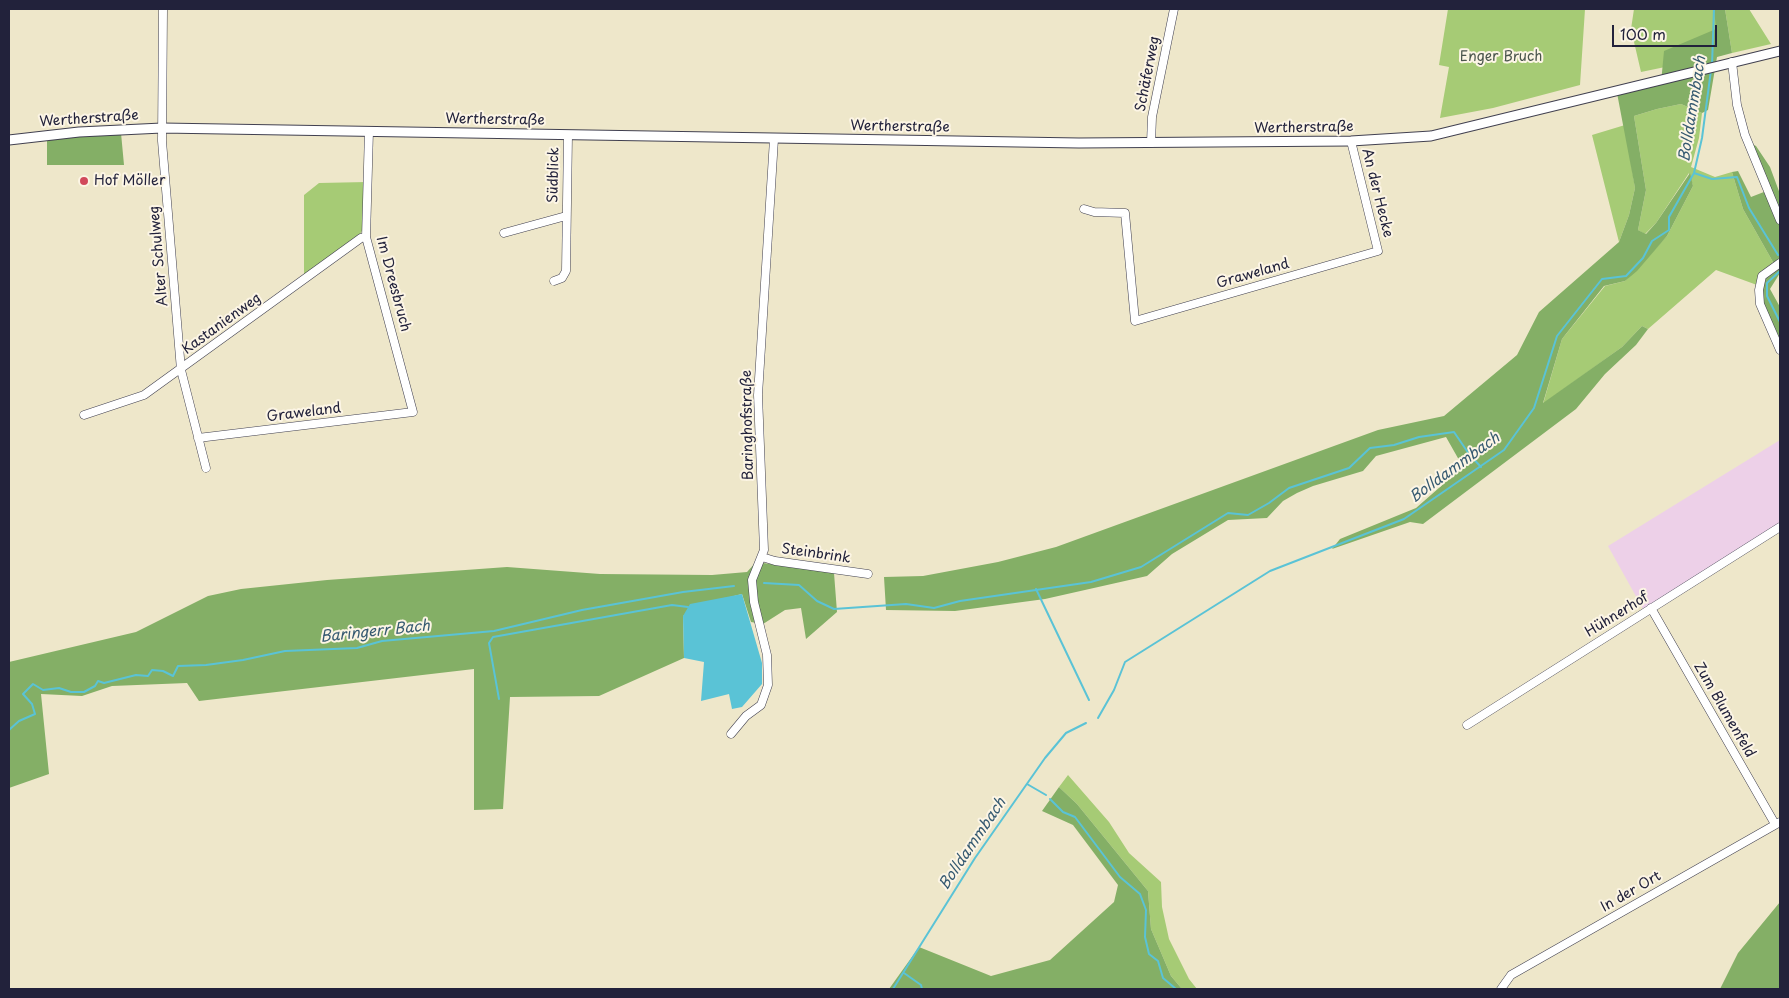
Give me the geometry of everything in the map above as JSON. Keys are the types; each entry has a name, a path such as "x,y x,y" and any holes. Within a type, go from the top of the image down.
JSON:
{"main road":[{"name":"Wertherstraße","path":"9,140 79,132 162,128 1151,144 1351,141 1430,136 1780,51"}],"street":[{"name":"Alter Schulweg","path":"163,9 162,128 181,370 206,468"},
{"name":"Schäferweg","path":"1151,144 1152,117 1174,9"},
{"path":"1728,63 1745,135 1780,220"},
{"name":"Im Dreesbruch","path":"370,131 366,237 413,412"},
{"name":"Südblick","path":"554,281 562,278 566,271 568,135"},
{"name":"Baringhofstraße","path":"730,734 746,716 761,705 768,685 769,668 754,602 752,580 764,550 758,395 774,139"},
{"name":"An der Hecke","path":"1351,141 1378,251"},
{"name":"Graweland","path":"1084,209 1094,212 1125,213 1135,321 1378,251"},
{"name":"Südblick","path":"504,233 566,216"},
{"name":"Kastanienweg","path":"84,415 144,395 361,238 366,237"},
{"path":"1780,263 1762,276 1759,290 1760,304 1780,350"},
{"name":"Graweland","path":"198,438 413,412"},
{"name":"Hühnerhof","path":"1467,725 1780,527"},
{"name":"Steinbrink","path":"762,557 776,562 868,574"},
{"name":"Zum Blumenfeld","path":"1651,608 1778,823"},
{"name":"In der Ort","path":"1501,989 1511,975 1778,823"}],"shaded area":[{"path":"1780,440 1780,524 1643,609 1608,546"}],"green space":[{"name":"Enger Bruch","path":"1448,9 1585,9 1580,85 1493,108 1440,118 1449,67 1439,65"},
{"path":"1634,9 1717,9 1723,55 1641,72 1631,29"},
{"path":"1714,9 1725,9 1732,53 1717,57 1708,110 1702,113 1681,104 1634,116 1646,190 1638,230 1646,234 1656,223 1690,173 1693,186 1667,236 1637,271 1625,281 1604,286 1562,339 1543,403 1622,347 1642,326 1648,329 1636,345 1605,374 1576,409 1423,524 1410,522 1332,549 1340,539 1416,508 1463,467 1446,437 1376,456 1363,471 1313,486 1297,493 1283,501 1267,518 1228,520 1172,554 1147,576 1045,599 955,611 886,610 884,577 923,576 998,562 1056,547 1378,430 1444,416 1517,355 1539,312 1619,242 1629,215 1635,188 1617,93 1661,83 1664,51 1716,29"},
{"path":"1725,9 1749,9 1771,44 1732,53"},
{"path":"1681,104 1702,113 1699,138 1691,167 1715,177 1732,172 1743,209 1773,262 1757,285 1716,270 1648,329 1642,326 1622,347 1543,404 1562,339 1605,286 1625,281 1667,236 1693,186 1689,173 1656,223 1645,234 1638,230 1646,190 1634,116"},
{"path":"1625,125 1635,188 1629,215 1619,242 1592,135"},
{"path":"121,133 124,165 47,165 47,138"},
{"path":"1752,144 1756,146 1770,167 1780,194 1780,273 1770,289 1780,307 1780,340 1763,302 1760,280 1773,262 1743,209 1732,172 1738,171 1751,197 1769,190"},
{"path":"367,182 363,229 360,234 304,275 304,195 319,183"},
{"path":"756,562 834,573 837,612 806,639 801,608 785,610 763,624 751,622 742,594 718,600 683,616 684,658 599,696 510,697 503,809 474,810 474,669 199,701 187,683 112,686 82,696 41,694 49,774 9,788 9,662 136,632 208,596 241,589 327,580 507,567 600,574 712,575 747,572"},
{"path":"1068,775 1109,822 1129,853 1161,882 1162,907 1169,939 1189,979 1197,989 1182,989 1171,976 1151,929 1148,891 1077,804 1059,787"},
{"path":"1059,787 1077,804 1148,891 1151,929 1171,976 1182,989 889,989 919,947 991,976 1050,960 1114,902 1118,885 1073,825 1042,811"},
{"path":"1780,902 1780,989 1720,989 1738,953"}],"water":[{"path":"742,594 762,663 762,684 742,707 732,709 729,694 701,701 704,662 684,658 683,616 690,604"}],"waterway":[{"name":"Bolldammbach","path":"1712,65 1714,9"},
{"name":"Bolldammbach","path":"1098,718 1114,690 1125,662 1270,571 1404,519 1504,450 1534,408 1557,336 1602,279 1626,276 1643,258 1652,241 1669,230 1669,217 1694,173 1702,138 1711,70"},
{"path":"1694,173 1712,179 1737,177 1749,208 1778,255"},
{"path":"1780,271 1767,283 1767,296 1780,322"},
{"path":"764,583 799,585 817,601 834,609 906,604 934,608 960,601 1091,582 1141,567 1228,513 1248,515 1269,503 1289,488 1349,468 1370,448 1394,445 1419,437 1454,432 1469,454 1481,467"},
{"name":"Baringerr Bach","path":"9,730 19,721 35,714 32,704 23,694 33,684 43,690 59,688 71,692 84,692 95,686 98,681 104,683 136,675 148,676 152,670 163,671 173,676 178,666 206,665 243,660 285,651 357,648 382,641 494,631 582,610 683,592 734,586"},
{"name":"Bolldammbach","path":"1036,589 1089,700"},
{"path":"499,699 489,643 493,637 672,605 688,607"},
{"name":"Bolldammbach","path":"893,989 975,858 1045,758 1066,733 1086,723"},
{"path":"1027,784 1046,795"},
{"path":"1050,799 1063,812 1075,817 1120,877 1140,894 1146,910 1145,937 1149,954 1158,961 1163,978 1176,989"},
{"path":"904,973 921,985 922,989"}],"place":[{"name":"Hof Möller","path":"84,181"}]}
